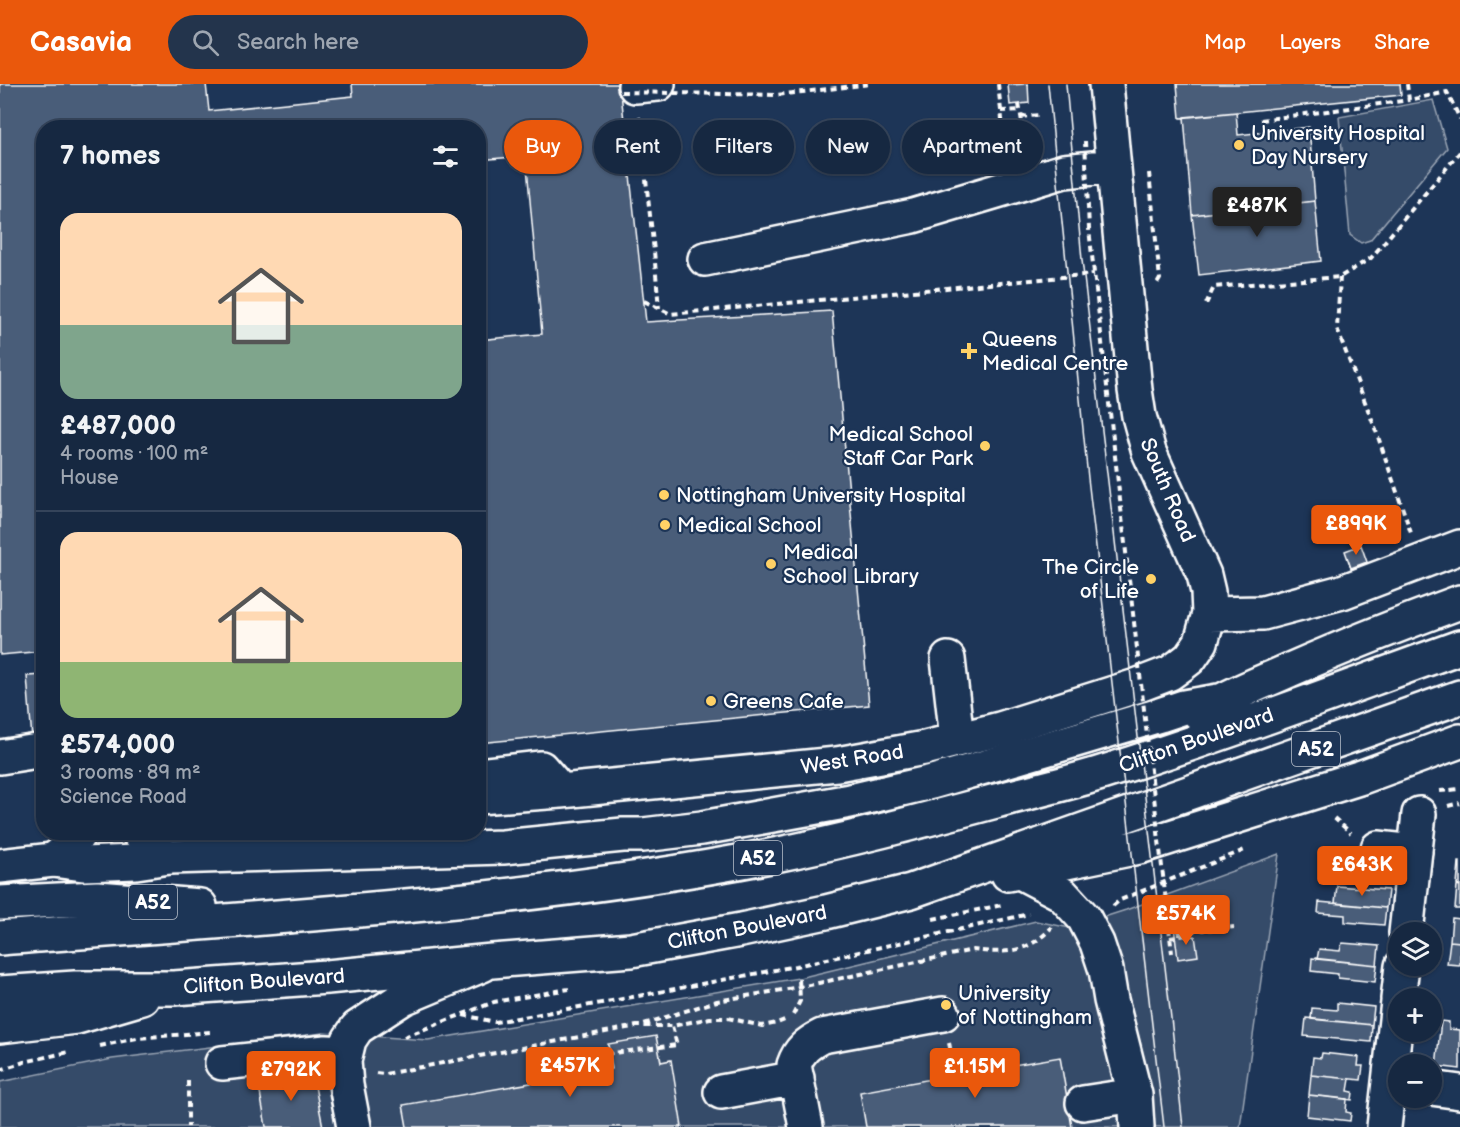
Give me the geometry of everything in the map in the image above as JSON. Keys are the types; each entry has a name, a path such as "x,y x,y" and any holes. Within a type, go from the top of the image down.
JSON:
{"main road":[{"name":"South Road","path":"1106,84 1139,416 1149,452 1204,575 1209,592 1205,628"},
{"path":"705,259 913,216 1064,171 1113,166"},
{"path":"1205,628 1342,592 1460,547"},
{"path":"1029,792 1190,719 1218,701 1384,630 1460,602"},
{"name":"West Road","path":"486,796 837,764 925,748 1000,729 1170,673 1190,658 1205,628"},
{"name":"Clifton Boulevard","path":"0,938 424,904 537,892 676,873 770,856 878,833 1094,775 1198,741 1460,647"},
{"path":"948,658 957,739"},
{"name":"Clifton Boulevard","path":"0,993 75,988 174,988 327,977 631,950 741,930 911,891 1460,697"},
{"path":"0,866 53,860 83,864 136,862 169,857 503,847 702,828 850,801 932,782 1160,716 1184,706 1218,701"},
{"path":"911,891 1020,872 1139,847 1362,777 1460,741"},
{"path":"0,757 36,751"},
{"path":"486,774 541,768 561,791"},
{"path":"1407,922 1419,814"},
{"path":"53,860 70,847 75,840"},
{"path":"145,840 155,851 169,857"},
{"path":"1378,848 1415,852"},
{"path":"1020,872 1062,894 1084,918 1100,918 1097,943 1106,970 1136,1111 1083,1103"},
{"name":"A52","path":"0,903 97,898 306,914"},
{"path":"354,1127 345,1061 349,1040 357,1028 403,998 492,961"},
{"name":"A52","path":"6,1026 77,1017 174,988"},
{"path":"806,1127 794,1065 797,1056 810,1042 822,1036 943,1014"},
{"path":"220,1047 326,1052 345,1061"},
{"path":"721,1092 797,1078"},
{"path":"1442,1090 1460,1092"},
{"path":"1384,1127 1388,1108"}],"path":[{"path":"659,309 638,94 777,95 870,84"},
{"path":"998,84 1002,120"},
{"path":"1407,84 1409,100"},
{"path":"1261,120 1409,100 1447,92 1460,119"},
{"path":"1001,111 1020,110 1019,104 1021,117 1022,120"},
{"path":"1021,117 1039,116"},
{"path":"1023,127 1025,148 1006,150 1003,128 1023,127"},
{"path":"1085,141 1089,229 1172,953"},
{"path":"1206,304 1214,287 1340,277 1371,258 1460,152"},
{"path":"644,301 671,314 1124,272"},
{"path":"1340,277 1337,329 1422,562"},
{"path":"1100,918 1120,900 1252,847"},
{"path":"1176,912 1200,908 1203,930 1234,927"},
{"path":"1170,938 1199,930 1196,909 1176,912"},
{"path":"1176,912 1182,935"},
{"path":"400,1039 463,1015 495,1022 796,966 1026,914 1037,915"},
{"path":"345,1061 385,1074 637,1026 717,1001 800,987 973,950 997,953 1022,949 1037,940 1055,924"},
{"path":"1182,935 1191,934"},
{"path":"637,1026 672,1026 710,1018 728,1018 762,1026 777,1023 792,1016 800,1001 799,978"},
{"path":"596,1055 676,1045 672,1026"},
{"path":"91,1048 137,1038 220,1047"},
{"path":"0,1070 24,1062 80,1050"},
{"path":"951,1050 954,1065"},
{"path":"188,1081 188,1127"}],"shaded area":[{"path":"1433,100 1447,148 1370,240 1361,243 1350,235 1339,117"},
{"name":"University of Nottingham","path":"1279,854 1240,1127 0,1127 0,1082 112,1059 323,1033 428,1040 799,978 1036,921 1070,928"}],"building":[{"name":"Medical School","path":"0,84 206,84 209,111 353,96 352,84 620,84 624,120 594,120 594,174 630,174 646,322 832,311 869,705 486,742 486,339 542,334 528,174 582,174 582,120 504,120 504,158 486,159 486,120 36,120 36,652 0,655"},
{"path":"1028,84 1029,103 1010,105 1008,85"},
{"path":"1177,84 1400,84 1401,95 1180,118"},
{"path":"1236,112 1238,135 1309,127 1315,201 1192,215 1184,117"},
{"path":"1315,201 1321,261 1199,275 1192,215"},
{"path":"1361,545 1367,562 1351,568 1345,551"},
{"path":"36,675 36,739 32,739 27,676"},
{"path":"1460,862 1460,886 1457,885"},
{"path":"1457,885 1460,886 1460,909 1455,909"},
{"path":"1337,886 1388,890 1386,908 1335,903"},
{"path":"1319,902 1386,908 1384,925 1345,922 1345,915 1318,913"},
{"path":"1452,918 1460,919 1460,942 1450,941"},
{"path":"1174,927 1185,937 1195,936 1198,956 1178,959"},
{"path":"1450,941 1460,942 1460,965 1447,964"},
{"path":"1342,943 1379,946 1377,965 1317,959 1319,949 1340,951"},
{"path":"1312,958 1377,965 1375,982 1338,978 1338,974 1311,971"},
{"path":"1337,1003 1374,1007 1372,1025 1311,1019 1312,1008 1337,1010"},
{"path":"1306,1018 1372,1025 1371,1042 1304,1036"},
{"path":"1442,1021 1449,1022 1449,1029 1460,1030 1460,1069 1442,1067 1442,1054 1437,1054 1439,1042 1442,1042"},
{"path":"656,1036 661,1062 671,1060 682,1127 407,1127 403,1105 612,1069 608,1044"},
{"path":"1322,1053 1359,1057 1358,1066 1363,1066 1361,1080 1311,1075 1313,1057 1321,1058"},
{"path":"1060,1057 1072,1127 866,1127 860,1092 943,1077 942,1067 977,1062 979,1071"},
{"path":"312,1071 323,1127 266,1127 258,1081"},
{"path":"1311,1075 1350,1079 1348,1091 1353,1092 1352,1100 1309,1095"},
{"path":"1309,1095 1347,1099 1346,1112 1351,1113 1350,1121 1307,1116"}],"tram line":[{"path":"1048,84 1088,478 1164,1127"},
{"path":"1066,84 1082,260 1183,1127"}],"place":[{"name":"University Hospital Day Nursery","path":"1239,145"},
{"name":"Queens Medical Centre","path":"969,351"},
{"name":"Medical School Staff Car Park","path":"985,446"},
{"name":"Nottingham University Hospital","path":"664,495"},
{"name":"Medical School","path":"665,525"},
{"name":"Medical School Library","path":"771,564"},
{"name":"The Circle of Life","path":"1151,579"},
{"name":"Greens Cafe","path":"711,701"},
{"name":"University of Nottingham","path":"946,1005"}]}
